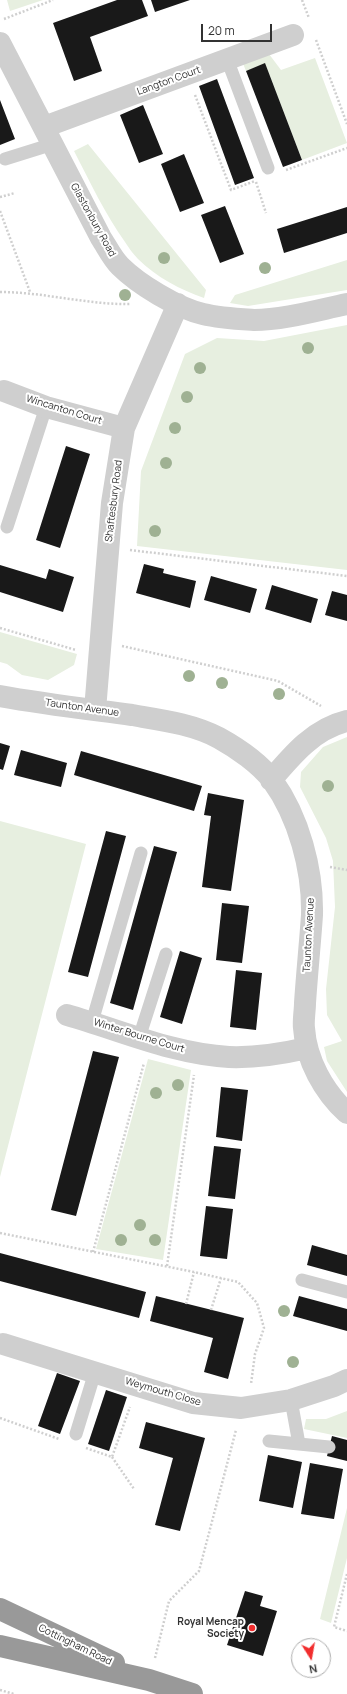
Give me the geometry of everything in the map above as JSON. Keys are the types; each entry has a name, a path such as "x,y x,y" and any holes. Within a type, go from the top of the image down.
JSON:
{"highway":[{"name":"Cottingham Road","path":"0,1609 149,1680"},
{"name":"Cottingham Road","path":"0,1646 149,1680 192,1694"}],"street":[{"name":"Langton Court","path":"48,135 227,60 293,35"},
{"name":"Glastonbury Road","path":"0,42 101,238 118,265 138,281 178,304 202,314 255,320 294,315 347,304"},
{"name":"Shaftesbury Road","path":"95,710 112,503 124,428 178,304"},
{"name":"Wincanton Court","path":"4,391 46,407 124,428"},
{"name":"Taunton Avenue","path":"0,696 159,719 188,726 218,737 245,754 271,780 285,803 295,825 304,853 311,889 312,914 304,1028 307,1048 321,1083 336,1103 347,1113"},
{"path":"271,780 296,751 309,740 343,722"},
{"name":"Winter Bourne Court","path":"67,1015 145,1040 198,1053 227,1057 253,1057 279,1054 307,1048"},
{"name":"Weymouth Close","path":"2,1349 95,1372 193,1403 244,1407 291,1400 334,1386 347,1380"}],"lane":[{"path":"227,60 268,168"},
{"path":"5,159 48,135"},
{"path":"7,528 46,407"},
{"path":"92,1022 141,853"},
{"path":"145,1040 166,954"},
{"path":"302,1280 347,1292"},
{"path":"76,1434 95,1372"},
{"path":"291,1400 299,1444"},
{"path":"269,1441 329,1447"}],"path":[{"path":"0,21 53,0"},
{"path":"302,0 310,22"},
{"path":"315,36 347,124"},
{"path":"255,181 266,213"},
{"path":"0,197 15,193"},
{"path":"0,212 31,293"},
{"path":"0,292 31,293 123,304 139,304"},
{"path":"108,548 347,576"},
{"path":"0,628 278,681 322,706 343,722"},
{"path":"93,1252 145,1040"},
{"path":"167,1266 198,1053"},
{"path":"0,1233 167,1266 238,1282 257,1303 264,1328 255,1354 244,1407 199,1571 169,1601 149,1680"},
{"path":"186,1304 194,1272"},
{"path":"211,1310 221,1278"},
{"path":"112,1457 134,1489"},
{"path":"347,1574 334,1627 347,1631"},
{"path":"0,1690 14,1694"}],"green space":[{"path":"7,0 43,0 10,11"},
{"path":"269,54 281,70 315,58 347,143 302,160 265,64 246,71 242,61"},
{"path":"88,144 206,290 204,298 178,287 153,272 131,251 104,209 74,151"},
{"path":"347,260 347,290 248,306 230,303 235,295"},
{"path":"347,325 347,570 137,546 141,471 185,354 217,338 264,341"},
{"path":"0,632 77,654 74,665 48,680 22,675 7,664 0,662"},
{"path":"347,737 347,1092 327,1061 324,1047 342,1041 327,1015 326,989 335,907 333,861 326,838 300,787 301,772 323,747"},
{"path":"0,821 86,844 0,1177"},
{"path":"148,1059 191,1070 163,1260 96,1249"},
{"path":"347,1411 347,1438 304,1429 306,1419 326,1419"},
{"path":"347,1508 347,1558 331,1623 320,1619"}],"building":[{"path":"117,0 142,0 148,16 90,37 102,71 74,81 53,23"},
{"path":"151,0 190,0 155,12"},
{"path":"265,63 302,160 283,167 246,71"},
{"path":"217,79 254,178 235,185 199,86"},
{"path":"0,100 15,139 0,145"},
{"path":"143,105 163,154 139,163 120,115"},
{"path":"184,154 204,203 180,212 161,164"},
{"path":"225,206 244,254 220,263 201,215"},
{"path":"347,207 347,233 284,253 277,229"},
{"path":"66,446 90,454 60,548 36,540"},
{"path":"144,564 164,569 163,573 196,581 190,608 136,593"},
{"path":"0,565 46,579 49,569 74,577 63,612 0,592"},
{"path":"211,576 257,589 250,613 204,600"},
{"path":"272,585 318,599 311,623 265,609"},
{"path":"332,591 347,595 347,621 325,615"},
{"path":"0,743 10,746 3,770 0,769"},
{"path":"21,750 67,763 61,787 14,775"},
{"path":"81,751 202,786 194,811 74,775"},
{"path":"208,793 244,800 231,891 202,887 211,816 204,815"},
{"path":"106,831 126,836 88,977 68,972"},
{"path":"154,846 177,852 133,1010 110,1003"},
{"path":"222,903 249,906 242,963 216,960"},
{"path":"180,951 202,958 182,1024 160,1017"},
{"path":"236,970 262,973 256,1030 230,1027"},
{"path":"93,1051 119,1057 76,1216 51,1210"},
{"path":"221,1087 248,1090 242,1141 216,1137"},
{"path":"214,1146 241,1149 235,1199 208,1196"},
{"path":"206,1206 233,1209 227,1259 200,1256"},
{"path":"312,1245 347,1255 347,1276 307,1265"},
{"path":"0,1253 146,1292 139,1318 0,1281"},
{"path":"156,1296 244,1318 228,1379 204,1372 213,1338 150,1321"},
{"path":"299,1296 347,1309 347,1331 293,1316"},
{"path":"57,1373 80,1381 60,1434 38,1426"},
{"path":"106,1390 127,1397 109,1451 88,1444"},
{"path":"146,1422 205,1438 180,1531 155,1525 173,1458 139,1448"},
{"path":"332,1436 347,1440 347,1461 327,1456"},
{"path":"268,1455 302,1462 293,1508 259,1501"},
{"path":"310,1463 343,1469 334,1519 301,1514"},
{"name":"Royal Mencap Society","path":"245,1591 263,1596 260,1606 277,1611 263,1656 227,1645"}],"place":[{"name":"Royal Mencap Society","path":"252,1628"}]}
